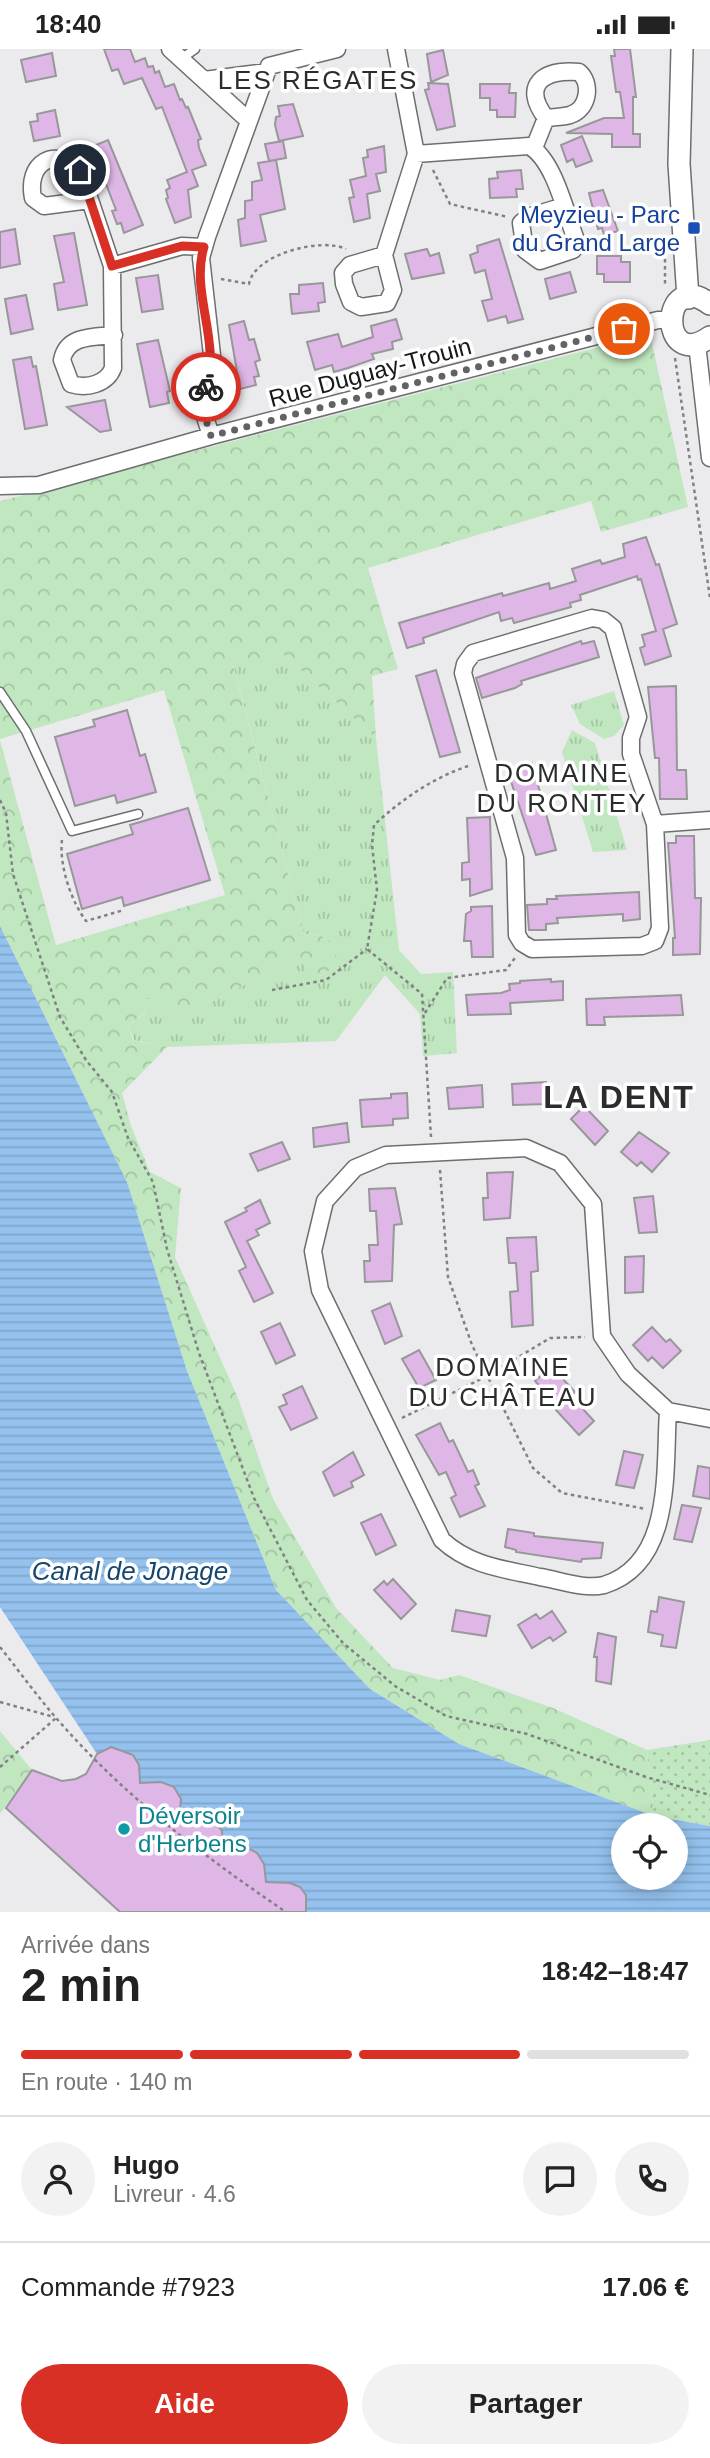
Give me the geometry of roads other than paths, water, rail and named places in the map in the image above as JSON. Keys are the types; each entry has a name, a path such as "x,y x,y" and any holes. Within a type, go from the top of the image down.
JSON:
{"street":[{"path":"211,436 201,404 213,364 202,279 201,258 204,247 269,66 292,54 337,49"},
{"path":"384,255 350,265 343,273 344,285 351,302 361,307 387,303 393,290 384,255 414,158 396,49"},
{"path":"682,49 679,165 688,298"},
{"path":"175,54 249,121"},
{"path":"204,81 267,72"},
{"path":"534,148 547,118"},
{"path":"414,158 529,146 534,148 549,168 564,206 576,240 573,250 555,258 540,261 533,259 525,250 521,223 528,217 564,206"},
{"path":"90,201 112,266 114,334"},
{"path":"112,266 182,246 204,247"},
{"path":"710,304 703,299 688,298 675,306 670,320 671,328 681,341 703,340 710,459"},
{"name":"Rue Duguay-Trouin","path":"0,486 39,485 211,436 658,320 670,320"},
{"path":"592,618 603,620 613,628 638,717 631,738 631,754 655,824 660,928 655,941 642,946 532,949 525,945 517,935 515,857 463,674 465,664 473,653 592,618"},
{"path":"655,824 710,820"},
{"path":"668,1411 660,1511 654,1542 640,1563 603,1585 582,1585 470,1561 442,1540 320,1290 313,1251 325,1201 355,1168 386,1155 526,1148 560,1163 593,1204 602,1336 628,1374 668,1411 710,1419"}],"lane":[{"path":"175,54 195,49"},
{"path":"0,692 26,731 72,831 138,814"}],"water":[{"name":"Canal de Jonage","path":"0,926 127,1182 187,1371 276,1590 370,1689 459,1744 646,1813 611,1813 611,1890 688,1890 688,1822 710,1826 710,1912 306,1912 306,1895 296,1886 286,1883 264,1891 259,1888 264,1870 257,1853 220,1859 222,1834 213,1820 208,1817 195,1818 178,1827 174,1787 154,1783 137,1792 133,1755 111,1747 97,1754 0,1607"}],"place":[{"name":"Meyzieu - Parc du Grand Large","path":"694,228"},
{"name":"Déversoir d'Herbens","path":"124,1829"}],"district":[{"name":"LES RÉGATES","path":"318,80"},
{"name":"DOMAINE DU RONTEY","path":"562,788"},
{"name":"LA DENT","path":"619,1097"},
{"name":"DOMAINE DU CHÂTEAU","path":"503,1382"}]}
